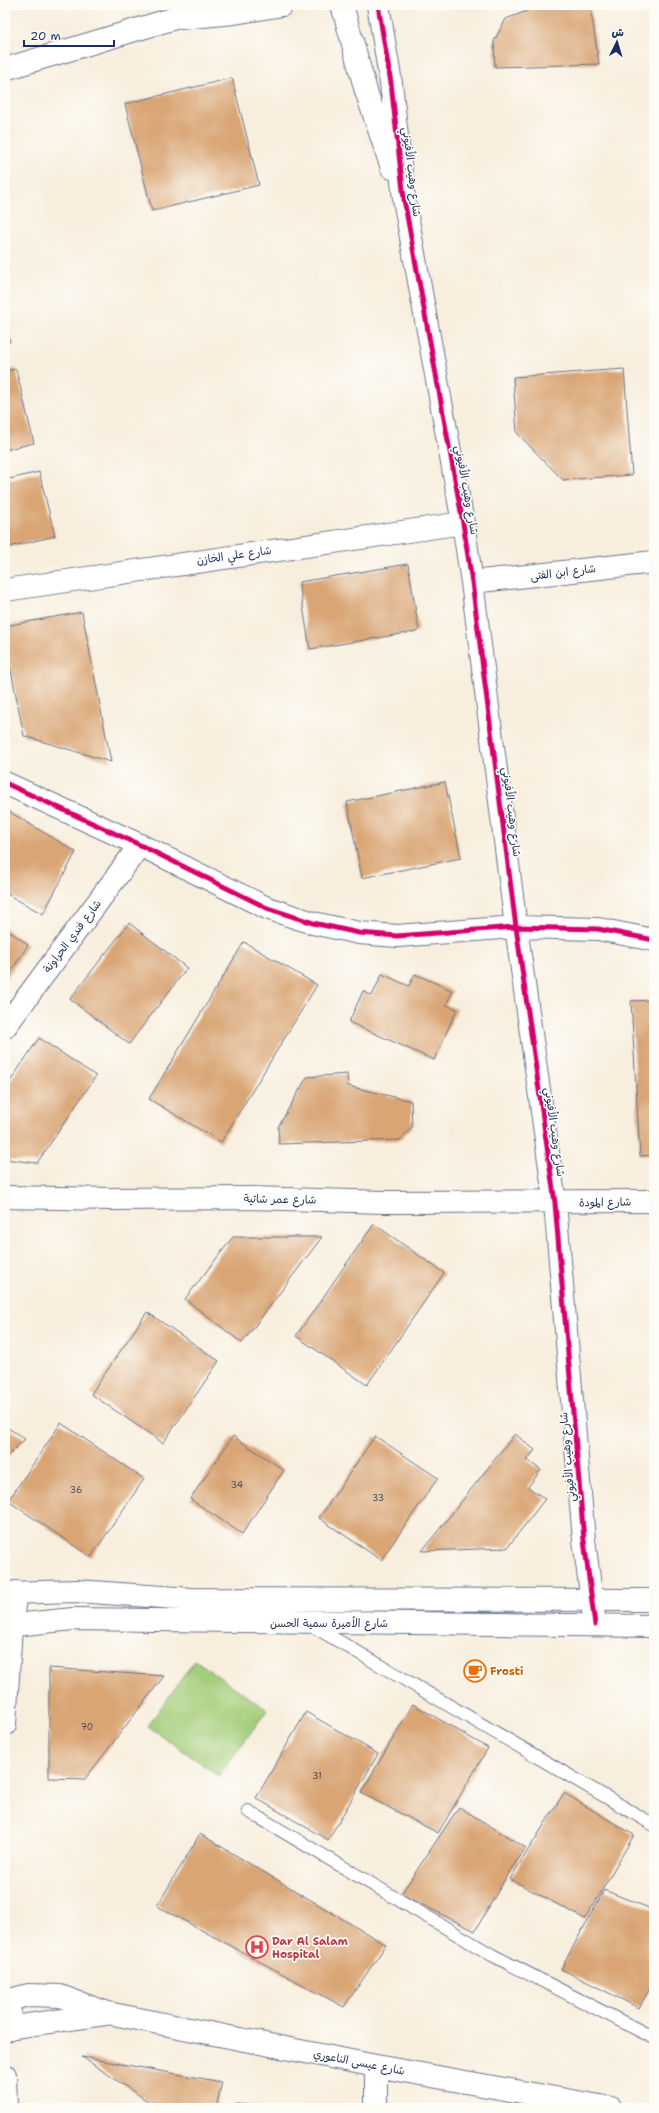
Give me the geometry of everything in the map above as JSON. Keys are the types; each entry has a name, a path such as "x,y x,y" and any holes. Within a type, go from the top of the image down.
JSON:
{"street":[{"path":"5,70 172,19 199,5"},
{"path":"172,19 234,13 282,5"},
{"name":"شارع وهيب الأفيوني","path":"342,5 366,91 404,199"},
{"name":"شارع وهيب الأفيوني","path":"378,5 391,83 404,199 463,523 472,582 516,927 555,1203 584,1540 595,1625"},
{"name":"شارع علي الخازن","path":"5,590 463,523"},
{"name":"شارع ابن الفتى","path":"472,582 654,562"},
{"path":"5,783 140,846 267,908 313,923 359,932 397,936 516,927 598,929 654,940"},
{"name":"شارع فندي الحراونة","path":"5,1027 140,846"},
{"name":"شارع عمر شاتية","path":"5,1197 555,1203"},
{"name":"شارع المودة","path":"555,1203 654,1201"},
{"name":"شارع الأميرة سمية الحسن","path":"10,1593 77,1591 206,1599 654,1600"},
{"path":"5,1725 10,1593"},
{"name":"شارع الأميرة سمية الحسن","path":"8,1626 72,1619 654,1626"},
{"name":"شارع عيسى الناعوري","path":"6,2000 28,1995 47,1994 60,1996 108,2013 376,2066 611,2108"},
{"path":"6,2000 10,2010 10,2019 6,2030"},
{"name":"شارع عيسى الناعوري","path":"6,2030 108,2013"},
{"path":"376,2066 376,2108"},
{"path":"5,2075 6,2108"}],"lane":[{"path":"308,1623 654,1825"},
{"path":"248,1811 492,1955 654,2038"}],"green space":[{"path":"195,1660 267,1710 219,1776 148,1726"}],"building":[{"path":"543,5 590,5 599,64 495,67 494,41 506,19"},
{"path":"232,78 259,185 152,211 125,104"},
{"path":"5,320 10,342 5,343"},
{"path":"16,369 34,443 5,450 5,371"},
{"path":"624,369 632,475 563,480 517,433 513,377"},
{"path":"39,472 55,536 5,548 5,480"},
{"path":"408,564 419,631 310,649 299,582"},
{"path":"82,612 111,762 24,736 5,640 5,626"},
{"path":"445,782 461,858 362,878 347,802"},
{"path":"5,809 76,852 43,914 5,893"},
{"path":"129,923 187,968 129,1044 70,999"},
{"path":"5,928 28,945 5,981"},
{"path":"244,942 317,985 221,1142 149,1099"},
{"path":"382,974 409,986 415,974 453,991 446,1005 457,1009 434,1060 349,1022 363,991 372,996"},
{"path":"654,1000 654,1155 640,1156 631,1001"},
{"path":"39,1038 96,1076 37,1163 5,1159 5,1089"},
{"path":"347,1074 348,1086 411,1101 412,1127 400,1140 279,1144 278,1127 307,1077"},
{"path":"374,1224 444,1273 367,1385 296,1336"},
{"path":"233,1237 322,1237 242,1343 185,1299"},
{"path":"147,1312 219,1361 163,1443 91,1394"},
{"path":"61,1423 144,1479 91,1557 8,1501"},
{"path":"5,1426 25,1439 5,1459"},
{"path":"515,1434 535,1450 527,1460 541,1470 528,1487 545,1499 507,1548 422,1551"},
{"path":"233,1436 284,1470 242,1534 190,1499"},
{"path":"375,1436 438,1478 381,1560 319,1518"},
{"path":"49,1668 164,1676 85,1779 49,1778"},
{"path":"413,1704 488,1748 438,1833 361,1793"},
{"path":"306,1712 378,1754 328,1840 256,1798"},
{"path":"564,1793 634,1835 585,1919 510,1879"},
{"path":"459,1807 526,1848 509,1872 475,1931 401,1894"},
{"path":"200,1834 386,1945 344,2007 157,1906"},
{"path":"604,1890 654,1910 654,1981 639,2008 561,1969"},
{"path":"82,2057 222,2082 216,2108 158,2108"},
{"path":"236,2104 263,2107 263,2108 234,2108"}],"cycle path":[{"path":"378,5 391,83 404,199 463,523 472,582 516,927 555,1203 584,1540 595,1625"},
{"path":"5,783 140,845 267,908 313,923 359,933 397,936 516,927 598,929 654,940"}],"place":[{"name":"Frosti","path":"475,1671"},
{"name":"Dar Al Salam Hospital","path":"257,1947"}]}
